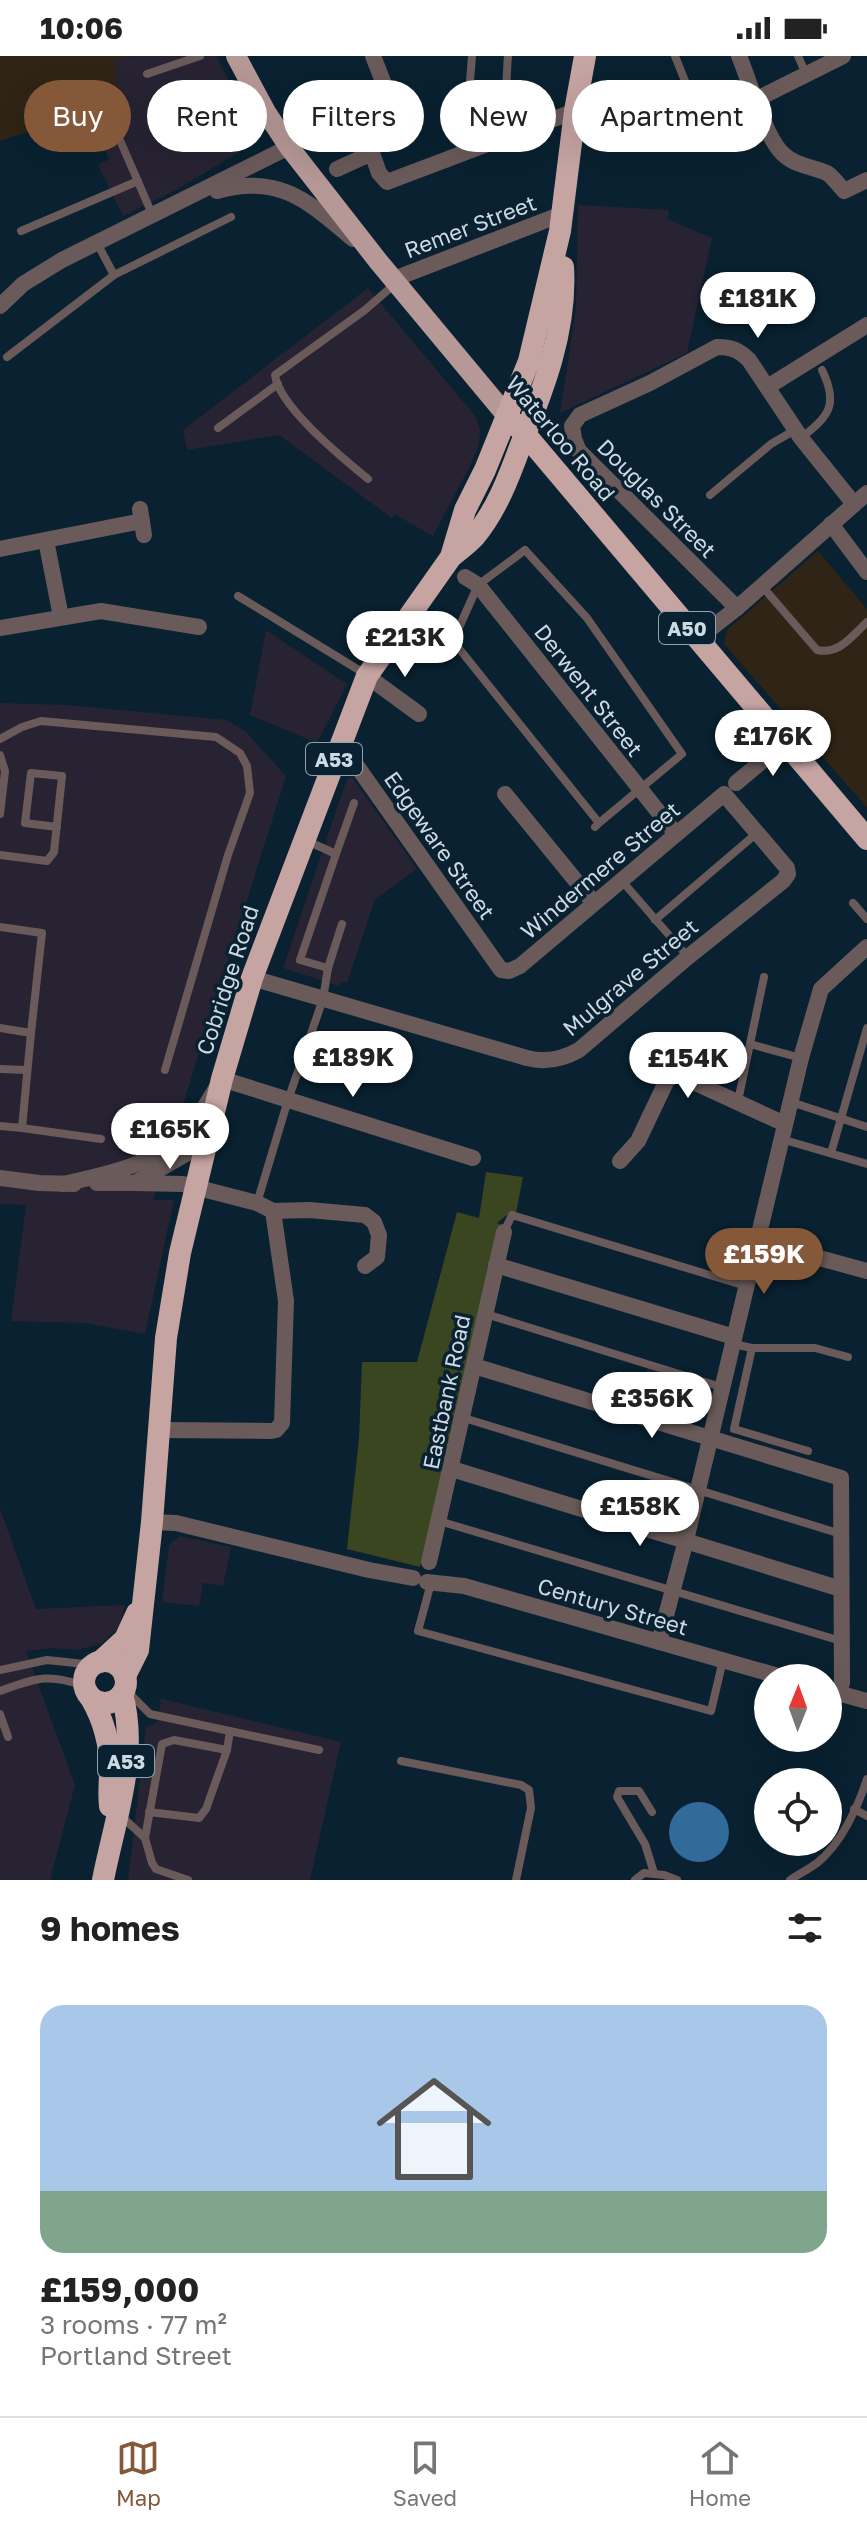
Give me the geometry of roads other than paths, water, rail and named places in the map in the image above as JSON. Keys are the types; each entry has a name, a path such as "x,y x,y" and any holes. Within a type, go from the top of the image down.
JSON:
{"highway":[{"name":"A53","path":"581,80 585,56"},
{"name":"A53","path":"507,416 533,348 561,222 572,135"},
{"name":"A53","path":"525,434 551,364 556,336 563,280 561,222"},
{"name":"Waterloo Road","path":"507,416 867,839"},
{"name":"Cobridge Road","path":"451,557 465,510 507,416"},
{"name":"Cobridge Road","path":"113,1813 124,1790 128,1717 124,1686 138,1650 152,1522 166,1338 180,1253 205,1143 252,978 367,676 451,557 475,536 494,507 525,434"},
{"name":"Cobridge Road","path":"97,1663 125,1639 144,1597"},
{"path":"97,1663 116,1665 124,1686 108,1703 99,1702 86,1689 86,1674 97,1663"},
{"name":"Cobridge Road","path":"86,1689 101,1713 110,1760 113,1813 103,1880"},
{"path":"87,1880 113,1813"}],"main road":[{"name":"Waterloo Road","path":"236,56 283,138"},
{"name":"Waterloo Road","path":"293,152 378,261 507,416"}],"street":[{"path":"373,56 395,112 365,122 361,128 379,173 387,182 572,112"},
{"path":"739,56 749,80"},
{"path":"772,91 843,56"},
{"path":"772,136 781,152 801,166 829,174 844,191 867,180"},
{"path":"0,306 23,284 97,243 283,150"},
{"path":"337,169 372,153"},
{"path":"182,201 229,187 276,188 297,195 378,261"},
{"name":"Remer Street","path":"395,281 561,222"},
{"path":"696,640 737,608 861,498 798,434 769,386 867,325"},
{"name":"Douglas Street","path":"737,608 579,451 572,426 580,415 650,383 717,347 729,347 741,352 769,386"},
{"path":"0,549 142,522"},
{"path":"831,524 861,552 867,572"},
{"path":"46,540 61,617"},
{"name":"Derwent Street","path":"472,581 676,834"},
{"path":"0,628 101,611 199,627"},
{"path":"367,676 419,714"},
{"name":"Windermere Street","path":"501,970 509,971 520,966 729,786 785,742"},
{"name":"Edgeware Street","path":"336,755 354,762 501,970"},
{"path":"729,786 757,833"},
{"path":"505,794 594,903"},
{"name":"Mulgrave Street","path":"252,978 538,1061 567,1057 783,881 788,874 787,868 757,833"},
{"path":"659,1642 790,1102 821,989 867,948"},
{"path":"620,1161 638,1141 667,1080 676,1074 738,1102 783,1131"},
{"path":"63,1184 118,1171 162,1152 191,1128 222,1079 473,1158"},
{"path":"135,1183 205,1143"},
{"path":"0,1178 63,1184 183,1184 257,1203 273,1211 309,1210 365,1215 374,1222 379,1235 377,1257 365,1266"},
{"path":"159,1430 271,1431 282,1423 286,1301 273,1211"},
{"name":"Eastbank Road","path":"429,1562 504,1232"},
{"path":"757,1241 867,1271"},
{"path":"496,1265 733,1340"},
{"path":"474,1366 841,1478 842,1664"},
{"path":"452,1469 841,1589"},
{"name":"Century Street","path":"152,1522 176,1523 369,1570 464,1586 754,1669"},
{"path":"842,1694 867,1701"}],"lane":[{"path":"147,74 200,56"},
{"path":"472,56 468,106 472,113 482,115 499,109 504,102 508,56"},
{"path":"675,56 685,80"},
{"path":"798,56 806,74"},
{"path":"125,152 153,215"},
{"path":"21,231 138,181"},
{"path":"7,357 114,275 231,217"},
{"path":"97,243 114,275"},
{"path":"368,479 311,430 278,384 275,375 365,310 395,281"},
{"path":"710,495 771,444 824,421 829,409 830,386 822,370"},
{"path":"218,428 278,384"},
{"path":"525,550 587,618 682,754 597,825 453,641 472,581 525,550"},
{"path":"762,586 817,650 837,650 867,622"},
{"path":"238,596 367,676"},
{"path":"0,739 41,721 216,737 240,753 247,766 250,793 228,855 165,1070"},
{"path":"0,755 5,771 0,814"},
{"path":"0,855 47,861 54,852 57,827 62,776 31,773 25,823 57,827"},
{"path":"328,968 300,960 354,803"},
{"path":"655,920 757,833"},
{"path":"304,840 336,854"},
{"path":"622,881 688,957"},
{"path":"853,903 867,919"},
{"path":"257,1203 323,999 328,968 342,924"},
{"path":"0,927 42,933 22,1128"},
{"path":"738,1102 764,977"},
{"path":"0,1028 31,1033"},
{"path":"831,1153 867,1028"},
{"path":"750,1044 801,1058"},
{"path":"0,1069 27,1070"},
{"path":"790,1102 867,1127"},
{"path":"0,1126 101,1139"},
{"path":"783,1131 831,1153 867,1164"},
{"path":"504,1232 512,1215 746,1286"},
{"path":"486,1314 721,1387"},
{"path":"733,1340 752,1348 815,1348 848,1357"},
{"path":"752,1348 734,1429 808,1451"},
{"path":"464,1418 841,1534"},
{"path":"439,1521 841,1641"},
{"path":"424,1581 418,1631 711,1711 723,1660"},
{"path":"0,1670 47,1660 97,1663"},
{"path":"0,1691 36,1678 52,1677 86,1689"},
{"path":"124,1686 150,1714 319,1750"},
{"path":"0,1714 8,1737"},
{"path":"149,1812 199,1818 206,1809 227,1750 230,1731"},
{"path":"188,1880 156,1869 145,1838 160,1749 165,1741 174,1740 227,1750"},
{"path":"401,1761 521,1785 529,1790 531,1808 516,1880"},
{"path":"790,1880 819,1861 840,1836 867,1779"},
{"path":"652,1812 639,1791 619,1791 619,1804 645,1844 654,1873"},
{"path":"854,1809 867,1816"},
{"path":"113,1813 145,1838"},
{"path":"635,1880 644,1873 674,1879"}],"water":[{"path":"699,1802 711,1804 720,1811 727,1820 727,1844 720,1853 711,1860 699,1862 687,1860 678,1853 671,1844 669,1832 671,1820 678,1811 687,1804"}]}
